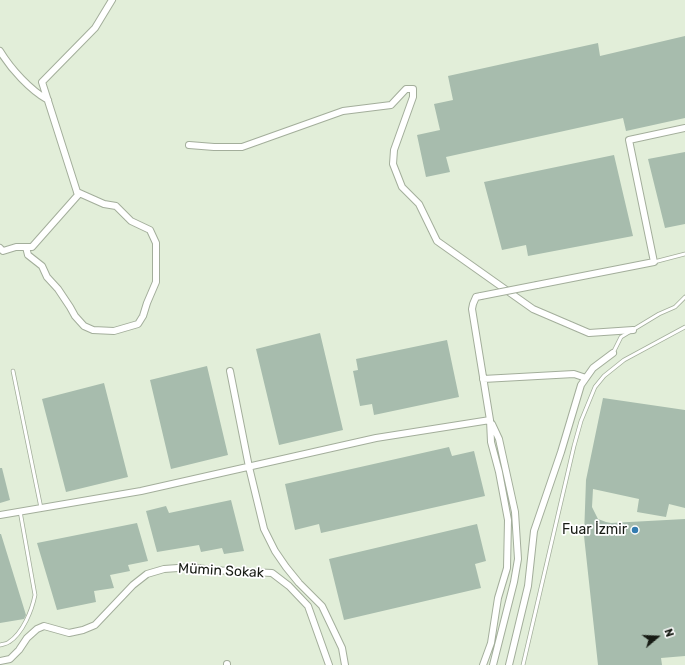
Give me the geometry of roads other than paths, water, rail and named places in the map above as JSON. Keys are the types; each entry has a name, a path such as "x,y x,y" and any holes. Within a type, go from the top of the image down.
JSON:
{"street":[{"path":"0,248 4,251 16,247 32,247 78,195 42,82 95,28 112,0"},
{"path":"0,52 34,91 48,100"},
{"path":"189,145 242,147 343,112 391,105 406,89 413,89 413,96 394,150 393,164 402,187 419,204 437,241 533,309 589,333 633,330"},
{"path":"483,665 491,643 498,598 507,568 508,520 499,472 491,442 490,420 472,304 476,297 654,262 629,140 685,128"},
{"path":"26,247 28,255 42,266 47,277 58,289 74,316 84,326 92,330 114,331 138,324 143,316 156,282 156,243 150,230 131,221 116,206 104,204 77,192"},
{"path":"509,665 528,586 534,531 561,452 581,385 593,368 613,353"},
{"path":"230,371 259,513 267,535 286,567 299,583 322,606 342,648 345,665"},
{"path":"483,379 574,374 586,378"},
{"path":"0,515 141,491 376,438 490,420"},
{"path":"490,420 499,439 514,512 518,559 514,582 493,665"},
{"name":"Mümin Sokak","path":"0,661 10,658 19,650 27,638 37,629 44,626 69,633 83,630 95,625 133,585 146,574 164,569 192,567 211,570 272,573 289,586 308,606 329,665"}],"lane":[{"path":"654,262 685,254"},
{"path":"613,353 621,337 659,314 675,307 685,297"},
{"path":"523,665 574,446 581,421 595,387 604,376 624,360 685,327"},
{"path":"13,371 41,508"},
{"path":"0,645 9,643 22,629 33,608 35,595 20,512"}],"place":[{"name":"Fuar İzmir","path":"635,530"}]}
